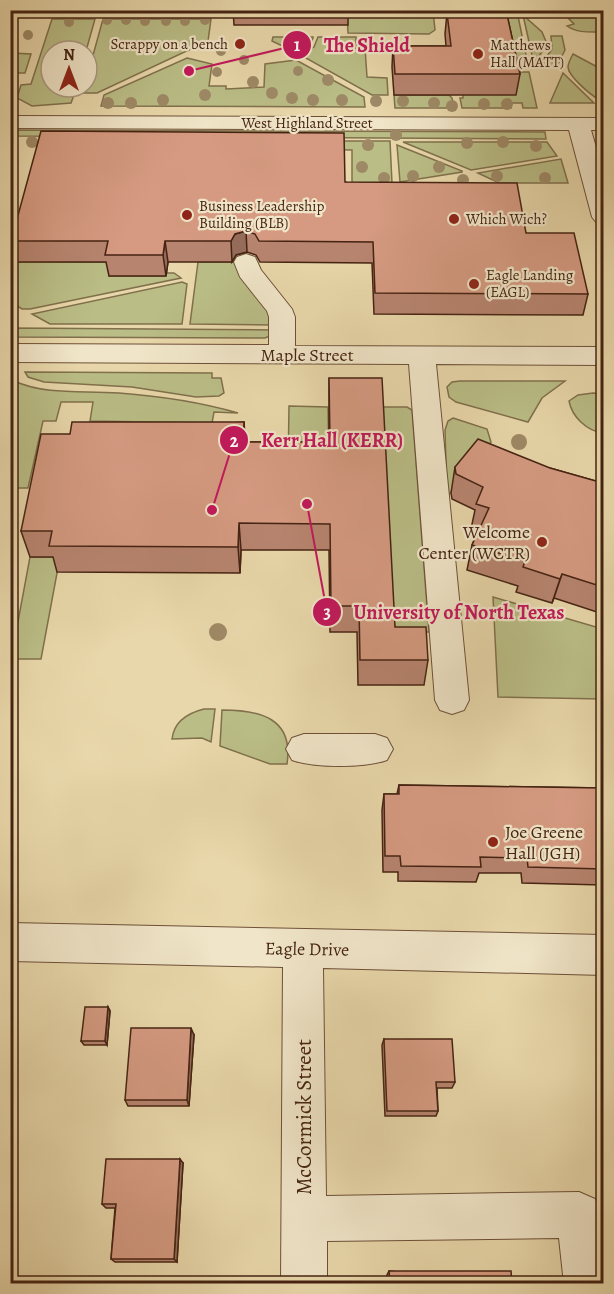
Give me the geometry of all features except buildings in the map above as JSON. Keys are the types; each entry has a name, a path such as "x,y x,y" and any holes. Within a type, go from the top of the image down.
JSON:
{"street":[{"name":"West Highland Street","path":"10,122 603,124"},
{"path":"579,124 603,217"},
{"path":"246,262 249,272 279,309 282,317 282,354"},
{"name":"Maple Street","path":"10,353 603,356"},
{"path":"422,356 452,700"},
{"path":"304,749 375,749"},
{"name":"Eagle Drive","path":"10,942 603,955"},
{"name":"McCormick Street","path":"303,950 304,1284"},
{"path":"305,1219 579,1215 587,1284"}],"green space":[{"path":"347,11 433,11 435,30 429,34 348,33"},
{"path":"499,11 517,11 528,65 510,65"},
{"path":"561,11 593,11 603,21 603,26 599,26 601,32 583,32 567,26 574,24"},
{"path":"523,15 542,32 547,44 534,64"},
{"path":"52,19 95,19 89,39 46,39"},
{"path":"103,19 211,19 208,41 99,92 97,39"},
{"path":"551,36 562,36 565,50 557,66 540,66 552,49"},
{"path":"273,37 313,38 309,46 297,53 272,41"},
{"path":"318,37 356,37 356,48 365,48 367,77 387,78 388,95 372,95 304,57 302,54 314,47"},
{"path":"11,53 31,54 25,73 11,73"},
{"path":"573,54 603,70 603,98 595,97 580,85 569,71 569,62"},
{"path":"187,58 212,64 209,86 226,86 226,89 264,87 265,64 296,60 364,97 365,107 101,106 104,95"},
{"path":"39,59 39,99 72,99 71,103 32,106 17,98 21,85 31,84"},
{"path":"512,72 529,72 537,108 523,108 522,103 511,103 511,108 462,108 460,98 463,98 463,95"},
{"path":"563,73 594,103 550,103"},
{"path":"394,95 449,95 454,108 395,108"},
{"path":"10,130 545,132 546,139 11,136"},
{"path":"288,141 390,141 392,183 352,183 352,150 288,149"},
{"path":"403,142 547,142 557,156 471,170"},
{"path":"397,145 462,171 462,172 400,182"},
{"path":"561,159 568,183 499,183 478,173"},
{"path":"10,233 24,234 17,262 112,262 109,276 165,276 166,273 174,273 181,278 22,309 11,302"},
{"path":"198,262 236,262 272,312 273,325 190,324"},
{"path":"182,282 187,284 182,324 50,324 32,314"},
{"path":"11,328 273,330 272,335 265,338 11,337"},
{"path":"25,372 212,373 212,378 221,378 224,393 219,396 196,397 132,387 44,382 28,377"},
{"path":"14,381 53,391 119,393 164,398 238,413 214,412 212,423 90,421 93,402 61,402 56,421 43,421 28,488 11,488 10,397"},
{"path":"565,381 542,398 528,422 456,402 449,397 447,387 452,382"},
{"path":"603,394 603,433 581,422 573,412 569,401 578,395"},
{"path":"289,406 328,407 329,470 288,470"},
{"path":"380,407 407,407 412,410 429,632 391,632"},
{"path":"453,418 487,429 491,442 447,497 445,430 448,421"},
{"path":"30,557 60,557 41,659 11,659"},
{"path":"493,597 603,629 603,699 498,697"},
{"path":"204,709 215,709 211,742 202,738 172,739 176,727 183,719"},
{"path":"222,710 261,715 280,727 288,748 287,764 270,764 220,746"}],"place":[{"name":"Scrappy on a bench","path":"240,44"},
{"name":"Matthews Hall (MATT)","path":"478,54"},
{"name":"The Shield","path":"189,71"},
{"name":"Business Leadership Building (BLB)","path":"187,215"},
{"name":"Which Wich?","path":"454,219"},
{"name":"Eagle Landing (EAGL)","path":"474,284"},
{"name":"University of North Texas","path":"307,504"},
{"name":"Kerr Hall (KERR)","path":"212,510"},
{"name":"Welcome Center (WCTR)","path":"542,542"},
{"name":"Joe Greene Hall (JGH)","path":"493,842"}]}
